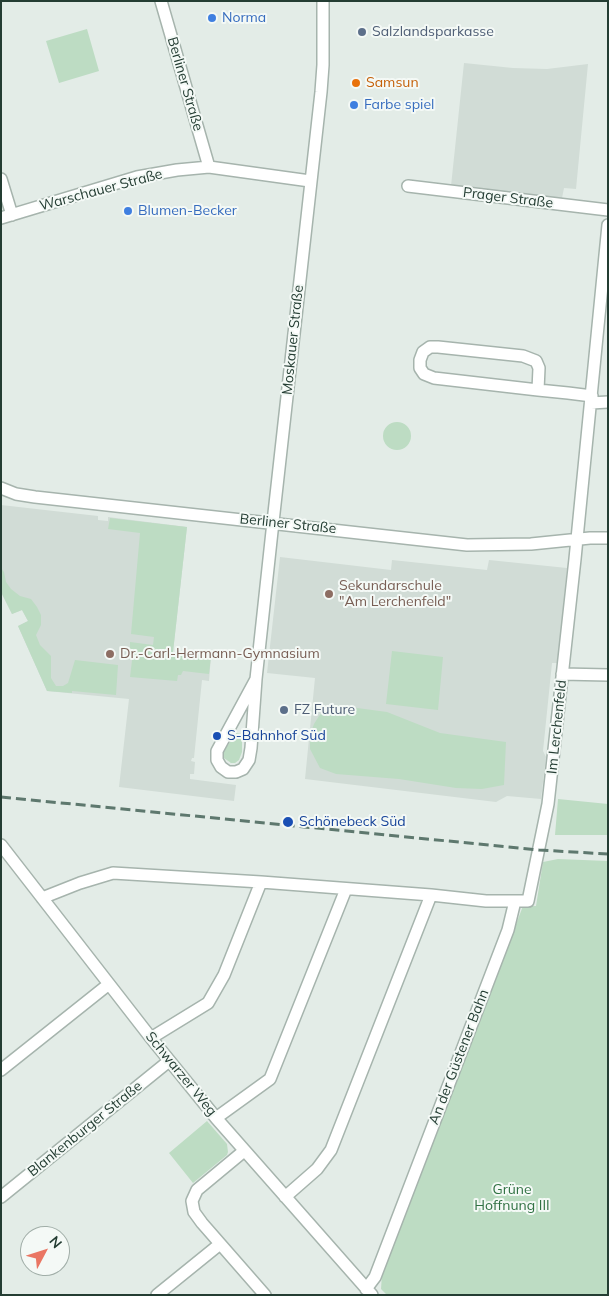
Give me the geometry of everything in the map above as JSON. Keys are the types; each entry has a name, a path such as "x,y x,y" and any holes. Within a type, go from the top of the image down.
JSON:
{"street":[{"name":"Berliner Straße","path":"161,1 209,167"},
{"name":"Moskauer Straße","path":"256,679 216,751 217,760 221,768 228,772 236,772 243,769 249,760 272,522 323,65 323,1"},
{"name":"Warschauer Straße","path":"1,179 7,217 137,177 177,170 209,167 310,181"},
{"name":"Prager Straße","path":"408,186 608,210"},
{"path":"576,539 608,225"},
{"path":"538,390 540,368 536,361 523,356 430,347 423,352 420,360 420,368 424,374 434,378 538,390 608,402"},
{"name":"Berliner Straße","path":"1,488 16,494 35,497 467,545 531,544 608,538"},
{"name":"Im Lerchenfeld","path":"515,901 528,901 548,804 576,539"},
{"path":"562,674 608,675"},
{"name":"Schwarzer Weg","path":"1,845 169,1061 244,1151 369,1292"},
{"path":"42,898 113,873 261,882 486,901 515,901"},
{"path":"151,1038 208,1003 224,975 261,882"},
{"path":"216,1118 270,1079 346,889"},
{"path":"285,1198 318,1169 331,1150 430,895"},
{"name":"An der Güstener Bahn","path":"369,1292 508,930 515,901"},
{"path":"1,1070 109,984"},
{"name":"Blankenburger Straße","path":"1,1196 169,1061"},
{"path":"244,1151 197,1190 192,1201 194,1212 265,1295"},
{"path":"157,1295 220,1244"}],"shaded area":[{"path":"464,63 547,69 588,64 576,189 564,188 562,198 451,186"},
{"name":"Dr.-Carl-Hermann-Gymnasium","path":"1,505 98,516 98,520 108,521 108,517 187,527 173,652 211,656 209,681 202,680 194,758 191,761 195,762 194,774 190,774 190,779 236,785 234,801 119,787 129,699 47,691 18,626 28,621 22,610 12,614 1,592"},
{"path":"280,557 391,570 392,560 487,570 489,560 567,568 558,663 552,663 543,751 546,757 541,799 507,796 496,802 305,779 315,678 267,673"}],"green space":[{"path":"87,29 99,71 59,83 46,41"},
{"path":"397,422 407,426 411,436 407,446 397,450 387,446 383,436 387,426"},
{"path":"110,518 187,527 173,652 211,656 209,674 183,671 181,675 178,675 177,681 130,677 133,652 130,651 130,642 153,645 154,637 131,634 140,533 108,529"},
{"path":"1,568 6,582 11,589 20,596 31,599 41,615 41,625 36,635 40,645 51,656 51,678 56,686 63,686 68,683 75,660 118,665 116,695 47,691 18,626 28,621 22,610 12,614 1,592"},
{"path":"392,651 443,657 438,710 386,704"},
{"path":"335,705 387,712 440,733 506,742 504,785 482,789 456,788 399,779 336,774 320,768 310,749 310,735 319,716 327,708"},
{"path":"236,733 241,734 242,737 242,752 239,760 231,763 224,758 224,751"},
{"path":"558,799 608,804 608,835 555,835"},
{"name":"Grüne Hoffnung III","path":"558,859 608,861 608,1295 387,1295 381,1289 382,1274 523,906 536,906 543,862"},
{"path":"207,1121 227,1144 228,1152 227,1155 193,1183 169,1153"}],"railway":[{"path":"1,797 539,850 608,854"}],"place":[{"name":"Norma","path":"212,18"},
{"name":"Salzlandsparkasse","path":"362,32"},
{"name":"Samsun","path":"356,83"},
{"name":"Farbe spiel","path":"354,105"},
{"name":"Blumen-Becker","path":"128,211"},
{"name":"Sekundarschule \"Am Lerchenfeld\"","path":"329,594"},
{"name":"Dr.-Carl-Hermann-Gymnasium","path":"110,654"},
{"name":"FZ Future","path":"284,710"},
{"name":"S-Bahnhof Süd","path":"217,736"},
{"name":"Schönebeck Süd","path":"288,822"}]}
